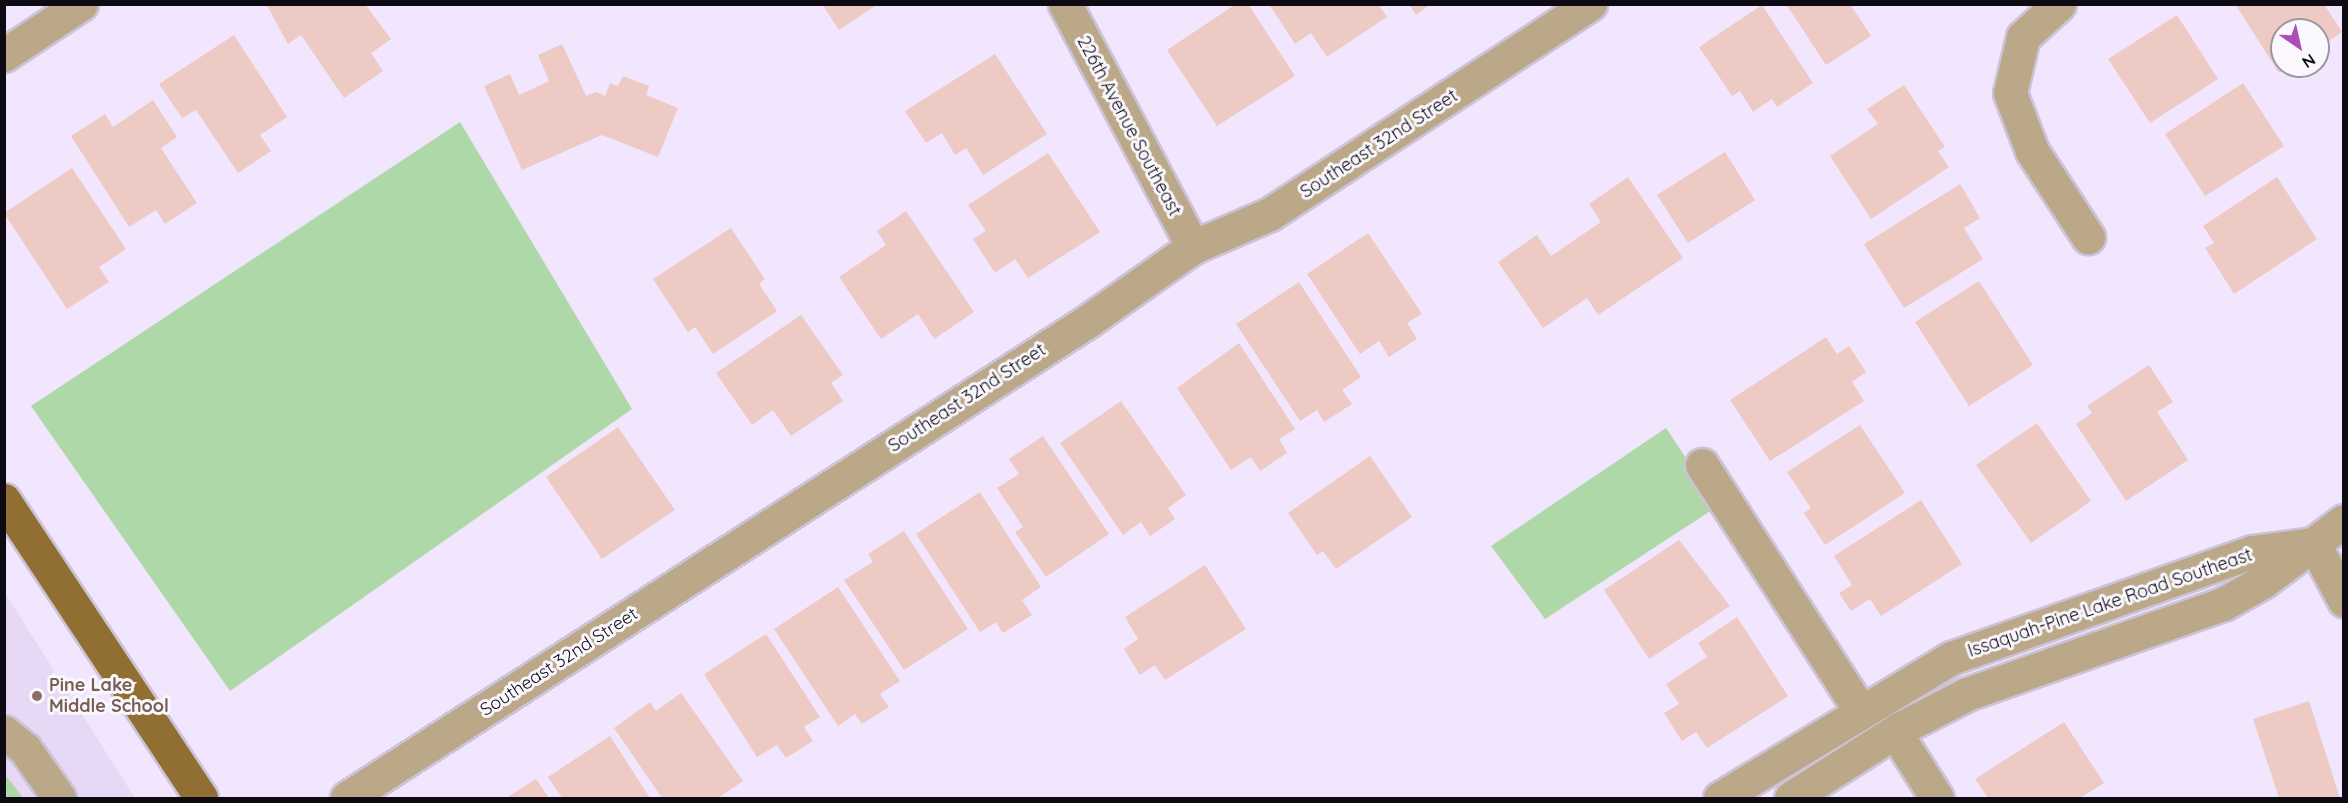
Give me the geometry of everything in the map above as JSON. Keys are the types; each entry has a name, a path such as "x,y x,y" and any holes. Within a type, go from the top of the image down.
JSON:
{"main road":[{"path":"4,500 201,798"}],"street":[{"path":"4,55 81,4"},
{"name":"226th Avenue Southeast","path":"1065,4 1193,247"},
{"name":"Southeast 32nd Street","path":"347,798 1088,321 1193,247 1270,214 1590,4"},
{"path":"2059,4 2023,38 2010,93 2032,151 2088,237"},
{"path":"1702,465 1859,709"},
{"path":"2343,521 2314,544 2343,600"},
{"name":"Issaquah-Pine Lake Road Southeast","path":"1720,798 1859,709 1951,658 2011,633 2252,552 2314,544"},
{"name":"Issaquah-Pine Lake Road Southeast","path":"1791,798 1895,732 1998,682 2223,604 2314,544"},
{"path":"4,732 25,749 59,798"},
{"path":"1895,732 1937,798"}],"shaded area":[{"name":"Pine Lake Middle School","path":"5,593 135,798 5,798"}],"green space":[{"path":"460,122 632,409 230,691 31,406"},
{"path":"1666,428 1718,506 1545,619 1491,546"},
{"path":"5,775 12,783 23,798 5,798"}],"building":[{"path":"266,4 365,4 391,39 371,53 383,71 344,98 301,35 288,44"},
{"path":"822,4 878,4 839,30"},
{"path":"1236,4 1248,4 1295,76 1217,126 1167,50"},
{"path":"1269,4 1378,4 1387,17 1327,57 1311,33 1295,44"},
{"path":"1409,4 1431,4 1416,15"},
{"path":"1786,4 1850,4 1871,36 1826,65"},
{"path":"2235,4 2324,4 2342,32 2330,40 2330,18 2270,18 2270,59"},
{"path":"1762,5 1813,83 1777,107 1772,99 1753,112 1740,91 1732,96 1699,47"},
{"path":"2177,15 2218,79 2150,123 2108,59"},
{"path":"234,35 287,117 260,135 271,151 238,173 196,110 182,118 159,84"},
{"path":"562,44 586,96 596,92 605,96 610,83 618,86 623,76 649,86 646,95 678,108 658,157 602,135 522,170 484,86 510,74 519,95 549,81 538,55"},
{"path":"995,54 1047,134 983,175 966,148 955,155 942,133 926,143 905,111"},
{"path":"2243,83 2284,146 2205,196 2165,134"},
{"path":"1904,85 1945,147 1938,151 1949,167 1871,219 1830,156 1878,124 1867,109"},
{"path":"153,100 177,137 161,148 197,203 165,224 156,210 129,227 71,136 105,114 113,127"},
{"path":"1725,152 1755,200 1688,243 1657,195"},
{"path":"1048,153 1100,232 1028,278 1015,259 995,273 973,239 986,231 968,205"},
{"path":"72,168 126,249 99,267 109,282 67,309 4,213"},
{"path":"1628,177 1683,258 1598,315 1587,298 1543,328 1498,262 1537,235 1551,256 1601,222 1589,204"},
{"path":"2277,177 2317,239 2234,294 2205,248 2214,243 2203,226"},
{"path":"1960,184 1980,218 1964,228 1983,259 1904,308 1864,244"},
{"path":"906,211 974,312 934,339 918,314 881,339 839,277 886,245 877,231"},
{"path":"731,228 765,279 759,284 777,311 713,354 695,327 688,332 653,279"},
{"path":"1368,233 1422,314 1407,323 1417,339 1389,357 1379,341 1360,354 1307,274"},
{"path":"1979,281 2033,365 1969,406 1915,322"},
{"path":"1299,282 1361,377 1342,390 1352,404 1324,422 1317,410 1300,421 1236,324"},
{"path":"801,315 843,375 831,383 843,401 791,436 773,410 752,425 716,373"},
{"path":"1826,337 1837,354 1849,346 1866,372 1852,382 1864,401 1770,461 1730,400"},
{"path":"1239,343 1295,429 1279,439 1287,453 1260,471 1251,457 1231,470 1177,388"},
{"path":"2149,365 2173,402 2157,412 2188,460 2126,501 2076,424 2092,413 2087,406"},
{"path":"1121,401 1186,495 1168,508 1175,519 1150,536 1141,522 1123,535 1060,443"},
{"path":"2037,423 2091,501 2031,543 1976,465"},
{"path":"1860,425 1905,493 1825,545 1804,513 1811,508 1787,472"},
{"path":"618,427 675,510 602,559 546,477"},
{"path":"1043,436 1109,534 1046,577 1015,532 1023,527 997,488 1019,474 1009,459"},
{"path":"1370,456 1412,517 1336,569 1323,551 1317,555 1288,513"},
{"path":"980,492 1041,587 1022,600 1032,615 1003,633 996,622 980,632 916,534"},
{"path":"1921,500 1962,564 1881,616 1870,599 1851,611 1839,593 1852,585 1834,556"},
{"path":"904,531 968,629 904,670 844,580 873,562 868,554"},
{"path":"1679,540 1730,606 1649,659 1604,590"},
{"path":"1205,565 1246,629 1165,680 1155,665 1140,675 1124,649 1138,639 1125,617"},
{"path":"838,587 900,681 880,694 889,707 862,724 855,714 838,726 774,629"},
{"path":"1737,617 1788,696 1707,748 1696,732 1682,741 1664,713 1679,704 1666,684 1707,657 1698,643"},
{"path":"766,634 820,717 804,727 813,741 786,758 777,745 757,757 704,674"},
{"path":"681,693 743,781 718,798 662,798 614,728 650,702 656,711"},
{"path":"2309,701 2340,798 2279,798 2253,719"},
{"path":"2064,722 2104,783 2080,798 1988,798 1975,779"},
{"path":"610,736 650,798 562,798 548,777"},
{"path":"536,779 549,798 506,798"}],"place":[{"name":"Pine Lake Middle School","path":"37,696"}]}
